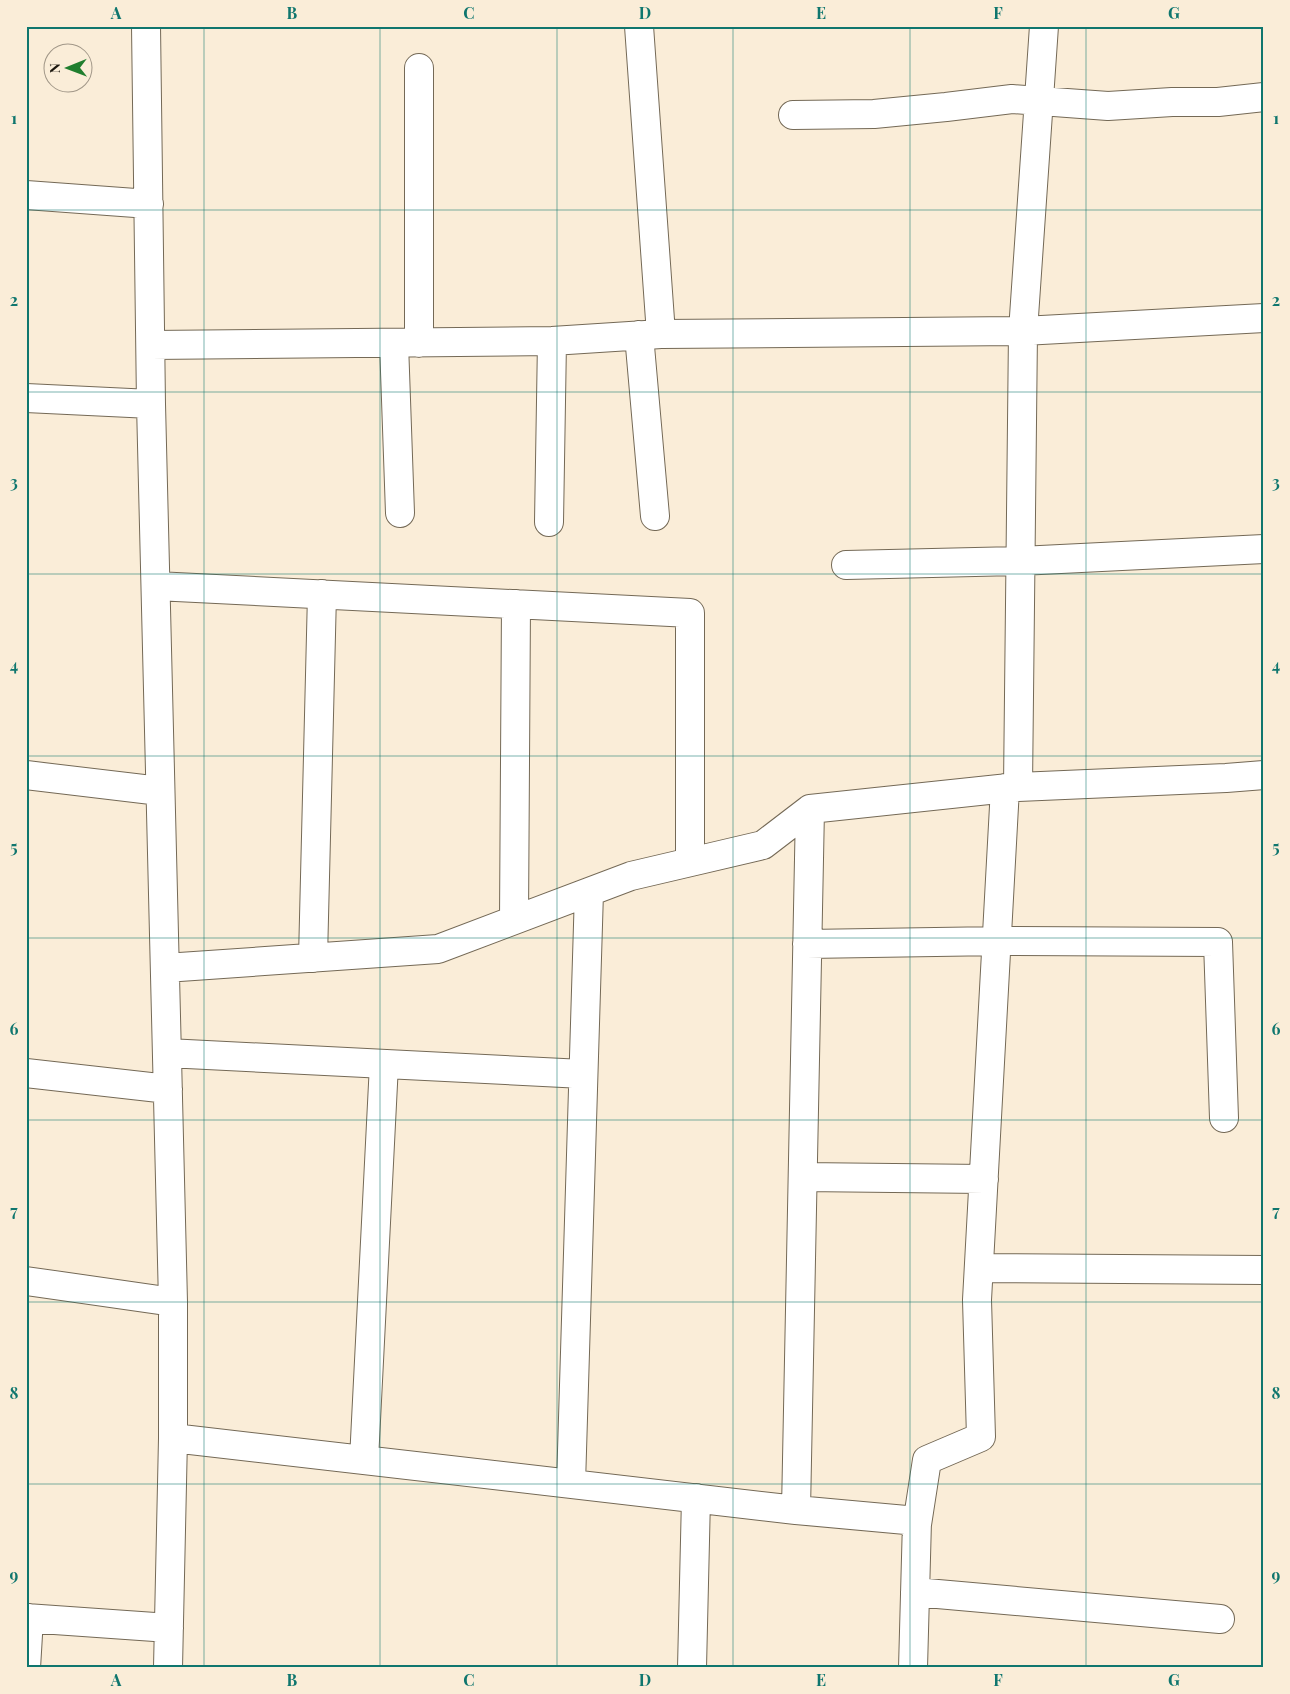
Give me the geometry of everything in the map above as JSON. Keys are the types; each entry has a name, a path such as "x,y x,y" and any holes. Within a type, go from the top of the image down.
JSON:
{"street":[{"path":"146,26 151,404 173,1302 173,1438 168,1668"},
{"path":"639,26 655,516"},
{"path":"916,1531 928,1460 981,1437 977,1300 997,941 1012,787 1020,561 1023,331 1044,26"},
{"path":"400,513 420,68"},
{"path":"793,115 874,114 946,108 1012,99 1108,106 1172,102 1218,102 1264,97"},
{"path":"26,196 149,204"},
{"path":"151,345 552,341 650,335 1023,331 1264,318"},
{"path":"549,522 552,341"},
{"path":"26,398 151,404"},
{"path":"846,565 1020,561 1264,549"},
{"path":"156,586 690,613 690,862"},
{"path":"313,958 322,594"},
{"path":"514,920 516,604"},
{"path":"165,968 438,949 631,876 763,845 810,809 1012,787 1264,775"},
{"path":"26,776 160,791"},
{"path":"796,1510 810,809"},
{"path":"571,1484 589,892"},
{"path":"807,944 997,941 1218,942 1224,1118"},
{"path":"167,1053 584,1074"},
{"path":"364,1460 384,1064"},
{"path":"26,1073 168,1089"},
{"path":"802,1178 984,1179"},
{"path":"979,1268 1264,1270"},
{"path":"26,1281 173,1302"},
{"path":"173,1438 796,1510 917,1521 913,1668"},
{"path":"692,1668 696,1498"},
{"path":"915,1592 1220,1618"},
{"path":"26,1668 28,1618 169,1628"}]}
